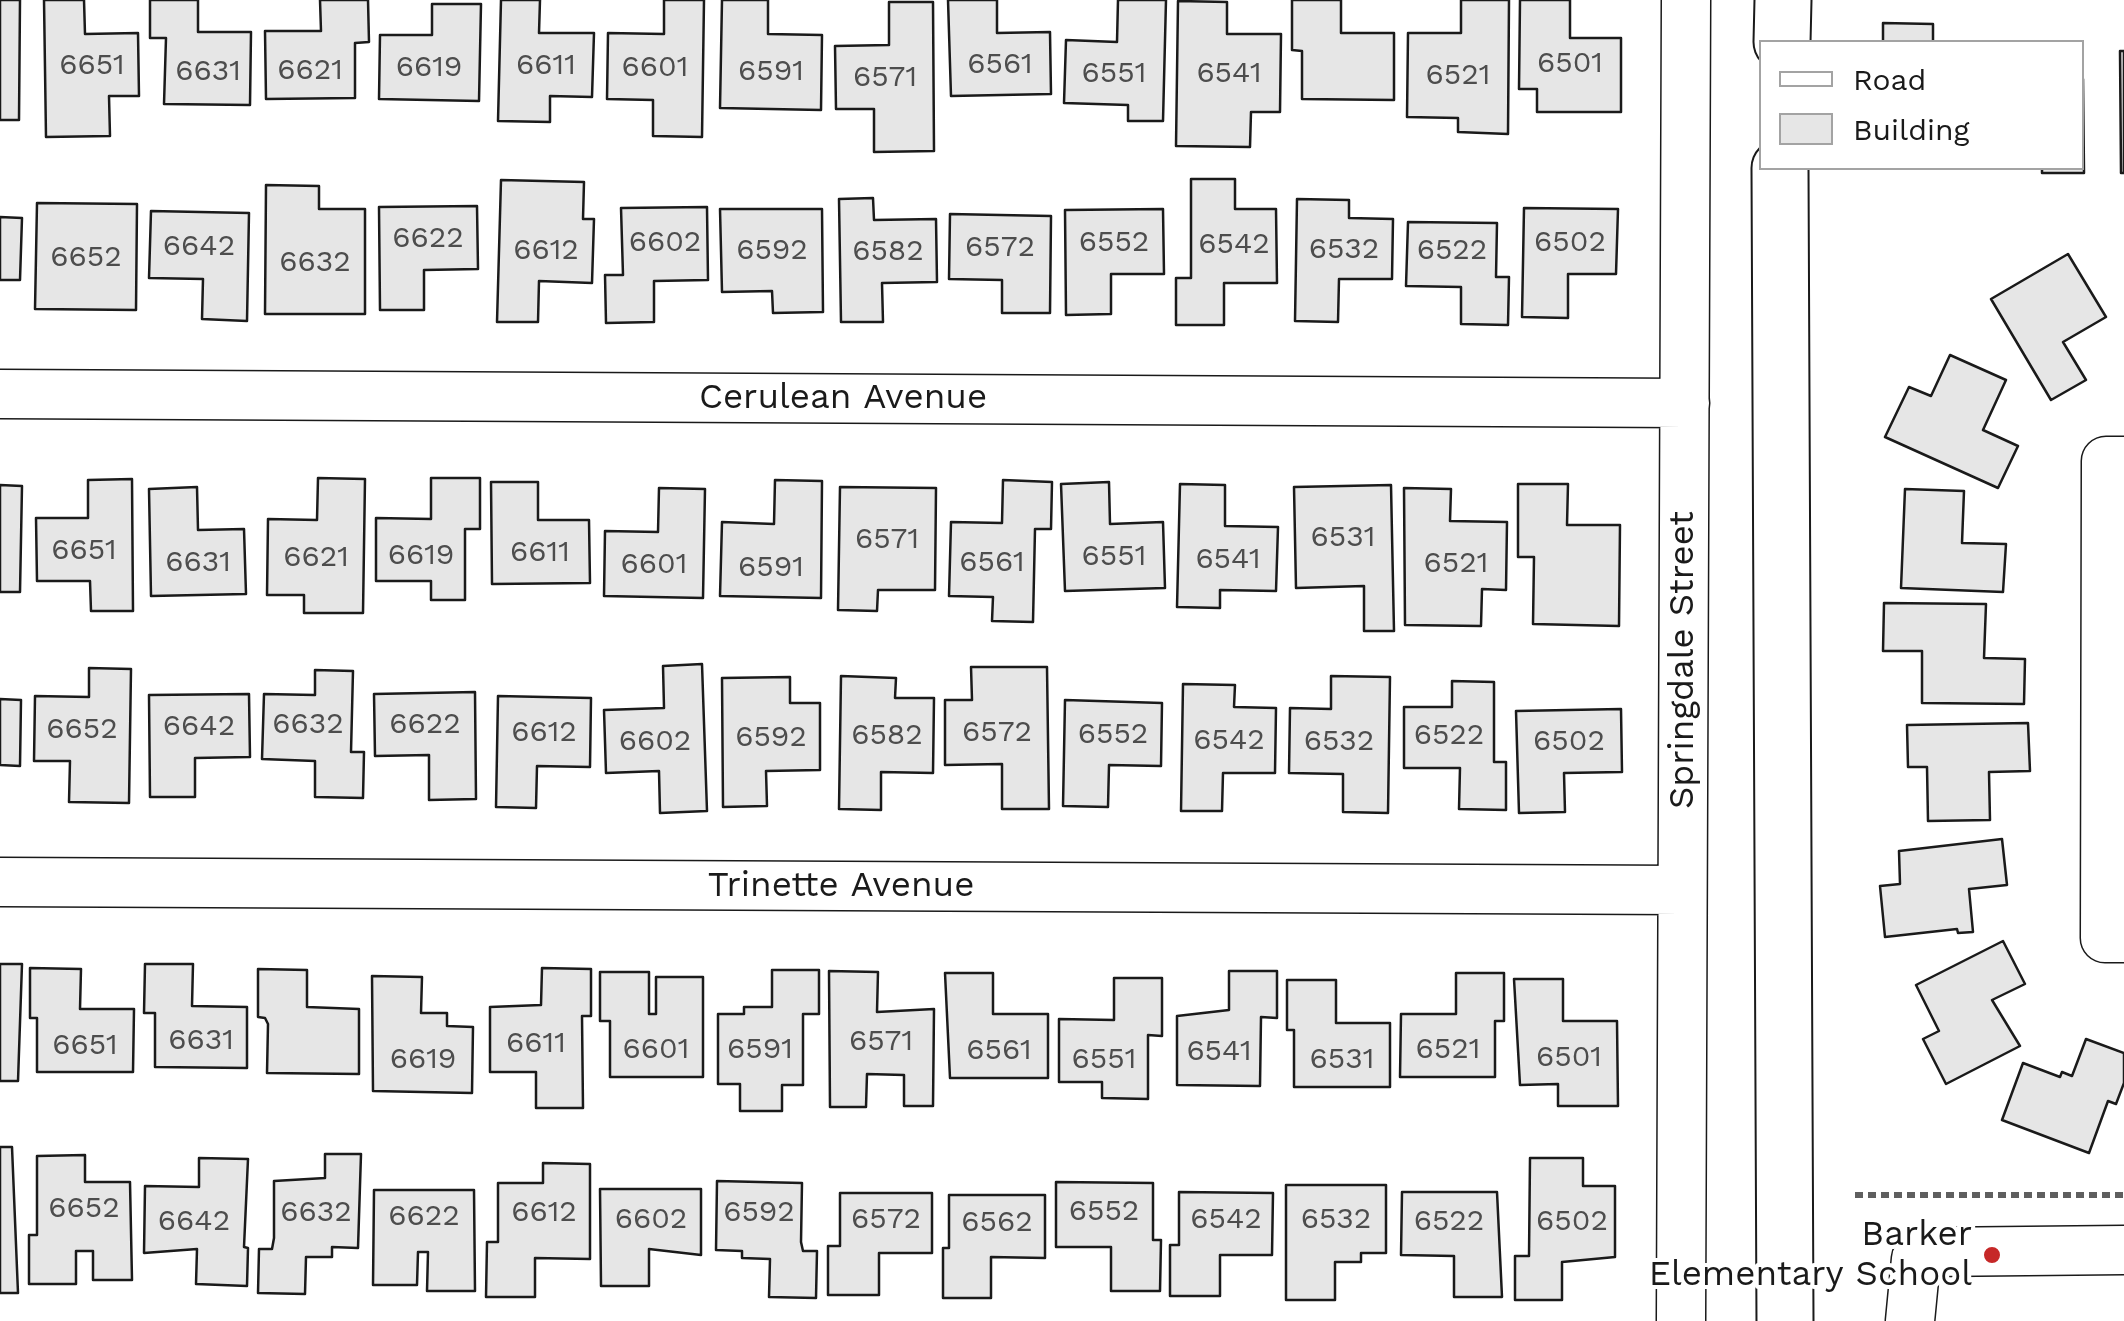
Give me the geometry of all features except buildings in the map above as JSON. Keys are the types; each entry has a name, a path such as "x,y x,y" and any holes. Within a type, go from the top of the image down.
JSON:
{"main road":[{"path":"1782,0 1782,40"},
{"path":"1780,170 1785,1321"}],"street":[{"name":"Springdale Street","path":"1681,1321 1686,0"},
{"name":"Cerulean Avenue","path":"0,394 1685,402"},
{"path":"2115,461 2115,938"},
{"name":"Trinette Avenue","path":"0,882 1682,890"},
{"path":"1910,1321 1910,1278 1916,1259 1930,1252 2124,1250"}],"path":[{"path":"1856,1195 2124,1195"}],"place":[{"name":"Barker Elementary School","path":"1992,1255"}]}
